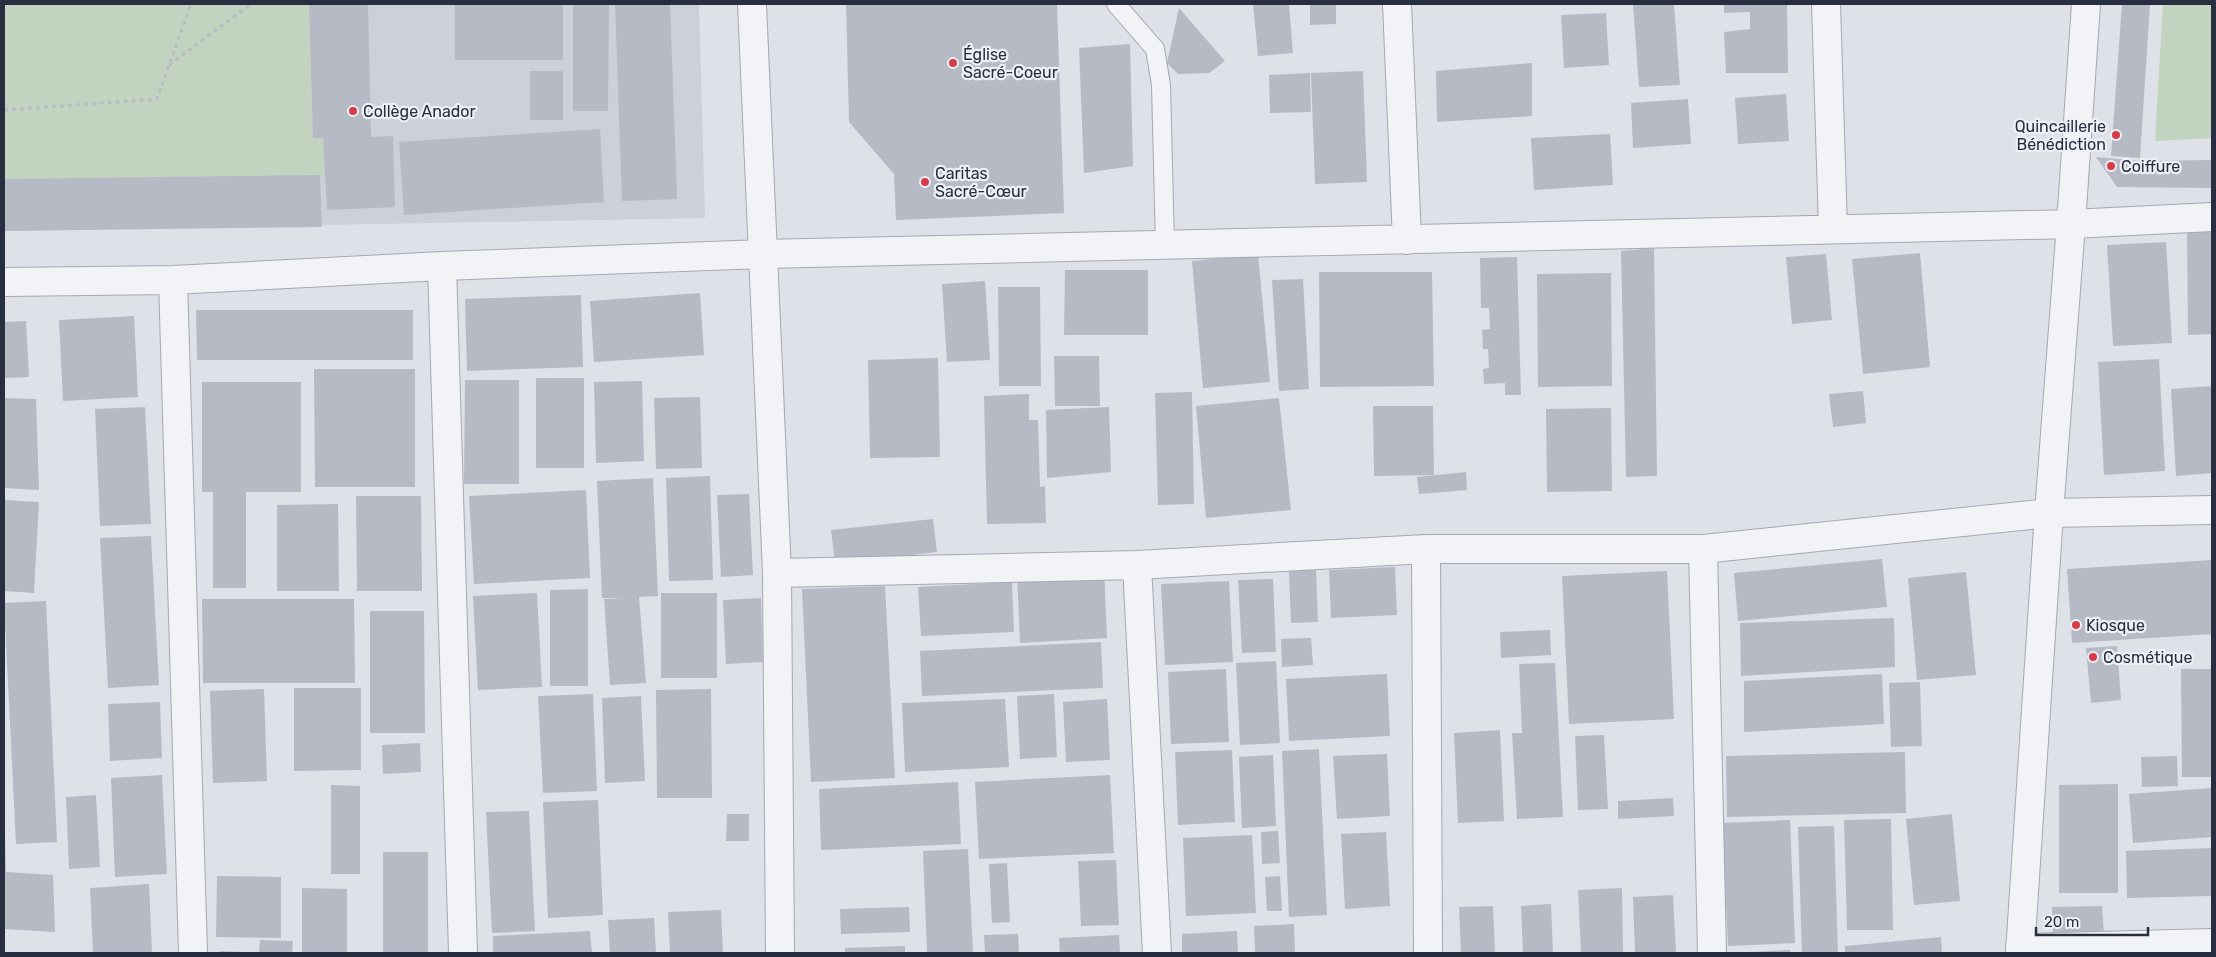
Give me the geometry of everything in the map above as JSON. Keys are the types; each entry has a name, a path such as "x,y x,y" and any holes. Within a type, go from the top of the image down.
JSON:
{"street":[{"path":"752,4 777,573 780,953"},
{"path":"1397,4 1407,240"},
{"path":"1826,4 1833,228"},
{"path":"2086,4 2049,513 2020,951 2212,943"},
{"path":"4,282 173,280 442,266 763,254 2071,224 2212,218"},
{"path":"442,266 463,953"},
{"path":"173,280 193,953"},
{"path":"777,573 1137,565 1426,549 1703,549 2049,513 2212,510"},
{"path":"1426,549 1428,953"},
{"path":"1703,549 1712,953"},
{"path":"1137,565 1157,953"}],"lane":[{"path":"1116,4 1155,49 1161,85 1165,246"}],"path":[{"path":"4,110 157,99 191,4"},
{"path":"169,65 251,4"}],"shaded area":[{"name":"Collège Anador","path":"4,4 699,4 705,218 4,231"}],"green space":[{"path":"4,4 309,4 313,138 323,138 325,175 4,179"},
{"path":"2163,4 2212,4 2212,138 2155,141"}],"building":[{"path":"309,4 368,4 371,137 393,136 395,207 327,210 323,138 313,138"},
{"path":"455,4 563,4 563,60 455,60"},
{"path":"573,4 609,4 608,111 573,111"},
{"path":"615,4 670,4 677,199 622,201"},
{"name":"Église Sacré-Coeur","path":"846,4 1057,4 1064,213 896,220 894,174 849,122"},
{"path":"1253,4 1289,4 1293,53 1258,56"},
{"path":"1310,4 1336,4 1336,24 1310,25"},
{"path":"1633,4 1674,4 1680,85 1639,87"},
{"path":"1724,4 1787,4 1788,73 1726,73 1724,32 1750,29 1750,12 1724,13"},
{"path":"2122,4 2150,4 2140,158 2111,156"},
{"path":"1179,8 1225,61 1209,73 1178,74 1167,63"},
{"path":"1606,13 1609,65 1564,68 1561,15"},
{"path":"1130,44 1133,166 1084,173 1079,48"},
{"path":"1532,63 1532,116 1437,122 1436,71"},
{"path":"530,71 563,71 563,120 530,120"},
{"path":"1363,71 1367,182 1315,184 1311,73"},
{"path":"1310,73 1311,112 1270,113 1269,75"},
{"path":"1786,94 1789,141 1738,144 1735,98"},
{"path":"1688,99 1691,144 1633,148 1631,103"},
{"path":"600,129 604,202 404,215 399,142"},
{"path":"1610,134 1613,185 1534,190 1531,138"},
{"path":"2096,157 2140,161 2212,160 2212,188 2117,187"},
{"path":"320,175 322,227 4,231 4,179"},
{"path":"2187,229 2212,229 2212,334 2188,335"},
{"path":"2166,242 2172,343 2113,346 2107,245"},
{"path":"1654,248 1657,476 1626,477 1621,251"},
{"path":"1920,253 1930,367 1863,374 1852,259"},
{"path":"1258,254 1270,382 1203,388 1192,261"},
{"path":"1826,254 1832,320 1792,324 1786,257"},
{"path":"1517,257 1521,395 1505,395 1505,383 1484,384 1483,369 1489,368 1488,349 1483,349 1482,330 1490,329 1489,308 1481,308 1480,258"},
{"path":"1065,270 1148,270 1148,335 1064,335"},
{"path":"1319,272 1432,272 1434,386 1320,387"},
{"path":"1611,273 1612,386 1538,387 1537,274"},
{"path":"1303,279 1309,389 1279,391 1272,280"},
{"path":"985,281 990,360 947,362 942,284"},
{"path":"998,287 1040,287 1041,386 999,386"},
{"path":"700,293 704,355 594,362 590,301"},
{"path":"581,295 583,367 467,371 465,299"},
{"path":"196,310 413,310 413,360 197,360"},
{"path":"134,316 138,397 63,401 59,320"},
{"path":"26,321 29,377 4,378 4,322"},
{"path":"1054,356 1099,356 1100,406 1055,406"},
{"path":"938,358 940,457 870,458 868,360"},
{"path":"2159,359 2165,471 2104,475 2098,362"},
{"path":"314,369 415,369 415,487 315,487"},
{"path":"536,378 584,378 584,468 536,468"},
{"path":"465,380 519,380 519,484 464,484"},
{"path":"642,381 644,461 596,463 594,382"},
{"path":"202,382 301,382 301,492 246,492 246,588 213,588 213,492 202,492"},
{"path":"2212,386 2212,473 2176,476 2171,389"},
{"path":"1863,391 1866,423 1833,427 1829,394"},
{"path":"1192,392 1194,504 1158,505 1155,393"},
{"path":"1029,394 1029,420 1038,420 1040,487 1045,486 1046,523 987,524 984,396"},
{"path":"700,397 702,468 656,469 654,398"},
{"path":"4,398 36,399 39,490 4,488"},
{"path":"1279,398 1291,510 1206,518 1196,406"},
{"path":"1373,406 1433,406 1434,475 1374,476"},
{"path":"145,407 151,524 100,526 95,409"},
{"path":"1109,407 1111,472 1047,478 1046,410"},
{"path":"1611,408 1612,491 1547,492 1546,409"},
{"path":"1466,472 1467,490 1419,494 1417,477"},
{"path":"710,476 713,580 669,581 666,478"},
{"path":"653,478 658,596 639,597 646,683 610,685 604,599 623,598 602,598 597,481"},
{"path":"586,490 590,578 474,584 469,496"},
{"path":"749,494 753,575 721,577 717,495"},
{"path":"356,496 421,496 422,591 357,591"},
{"path":"4,500 39,502 34,593 4,591"},
{"path":"338,504 339,591 277,591 277,505"},
{"path":"933,519 937,552 835,564 831,530"},
{"path":"151,536 159,685 108,688 100,538"},
{"path":"1882,559 1887,607 1738,621 1734,573"},
{"path":"2212,560 2212,634 2072,643 2067,569"},
{"path":"1395,567 1397,615 1331,618 1329,570"},
{"path":"1104,568 1107,638 1020,643 1017,573"},
{"path":"1316,570 1318,622 1291,623 1289,571"},
{"path":"1667,571 1674,719 1569,724 1562,576"},
{"path":"1966,572 1976,675 1917,680 1908,578"},
{"path":"1273,579 1276,652 1242,653 1238,580"},
{"path":"1229,581 1233,662 1165,665 1161,584"},
{"path":"1012,582 1014,632 921,636 918,587"},
{"path":"885,586 895,778 811,782 802,589"},
{"path":"588,589 588,686 550,686 550,590"},
{"path":"537,593 542,687 478,690 473,596"},
{"path":"661,593 717,593 717,678 661,678"},
{"path":"761,598 763,662 726,664 723,600"},
{"path":"202,599 354,599 355,683 203,683"},
{"path":"46,601 57,842 16,844 4,603"},
{"path":"370,611 424,611 425,733 370,733"},
{"path":"1894,618 1895,667 1741,676 1740,623"},
{"path":"1550,630 1551,655 1501,658 1500,632"},
{"path":"1311,638 1313,665 1282,667 1281,639"},
{"path":"1101,642 1103,688 922,696 920,651"},
{"path":"2117,646 2121,700 2091,703 2086,648"},
{"path":"1276,661 1280,743 1240,745 1236,663"},
{"path":"1555,663 1563,817 1517,819 1512,733 1522,733 1519,664"},
{"path":"1226,669 1229,742 1171,744 1168,672"},
{"path":"2181,669 2212,669 2212,777 2182,777"},
{"path":"1387,674 1390,736 1289,741 1286,679"},
{"path":"1882,674 1884,724 1744,732 1744,681"},
{"path":"1920,682 1922,746 1891,747 1889,683"},
{"path":"294,688 361,688 361,770 294,771"},
{"path":"264,689 267,781 213,783 210,691"},
{"path":"711,689 712,798 657,798 656,690"},
{"path":"593,694 597,791 543,793 538,696"},
{"path":"1054,694 1057,757 1020,759 1017,696"},
{"path":"641,696 645,781 605,783 602,698"},
{"path":"1005,699 1009,767 905,772 902,703"},
{"path":"1107,699 1110,760 1066,762 1063,702"},
{"path":"160,702 162,758 110,761 108,704"},
{"path":"1500,730 1504,821 1458,823 1454,733"},
{"path":"1604,735 1608,809 1578,810 1575,736"},
{"path":"420,743 421,772 383,774 382,745"},
{"path":"1319,749 1327,915 1289,917 1282,751"},
{"path":"1232,750 1235,822 1178,825 1175,752"},
{"path":"1905,752 1906,813 1727,817 1726,756"},
{"path":"1387,754 1390,816 1337,819 1333,756"},
{"path":"1273,755 1276,826 1242,828 1239,757"},
{"path":"2177,756 2178,786 2142,787 2141,757"},
{"path":"162,775 167,874 115,877 111,778"},
{"path":"1110,775 1114,853 979,859 975,782"},
{"path":"958,782 961,844 821,850 819,789"},
{"path":"2118,784 2118,893 2059,893 2059,785"},
{"path":"331,785 360,786 360,874 331,874"},
{"path":"2212,788 2212,837 2133,843 2129,794"},
{"path":"96,795 100,867 69,869 66,797"},
{"path":"1673,798 1674,816 1618,819 1618,801"},
{"path":"598,800 603,915 548,918 543,802"},
{"path":"529,811 535,931 492,933 486,812"},
{"path":"727,814 749,814 749,841 726,841"},
{"path":"1952,814 1960,901 1914,905 1906,819"},
{"path":"1891,819 1893,930 1847,930 1844,820"},
{"path":"1790,820 1795,943 1728,946 1722,823"},
{"path":"1834,826 1838,953 1802,953 1798,827"},
{"path":"1278,831 1280,863 1262,864 1261,832"},
{"path":"1386,832 1390,906 1345,909 1341,834"},
{"path":"4,833 6,872 53,875 55,932 4,929"},
{"path":"1252,835 1256,913 1186,916 1183,838"},
{"path":"2212,848 2212,896 2127,898 2126,851"},
{"path":"968,849 973,953 927,953 923,851"},
{"path":"383,852 428,852 428,953 383,953"},
{"path":"1116,860 1119,925 1081,926 1078,861"},
{"path":"1007,863 1010,922 992,923 989,864"},
{"path":"217,876 281,877 281,938 216,937"},
{"path":"1280,876 1282,911 1267,911 1265,877"},
{"path":"149,884 152,953 93,953 90,888"},
{"path":"302,888 347,889 347,953 302,953"},
{"path":"1622,888 1623,953 1581,953 1578,890"},
{"path":"1673,895 1676,953 1635,953 1633,897"},
{"path":"1551,904 1553,953 1523,953 1521,906"},
{"path":"1493,906 1495,953 1461,953 1459,907"},
{"path":"2102,906 2104,935 2053,937 2052,907"},
{"path":"909,907 910,932 841,934 840,909"},
{"path":"721,910 723,953 670,953 668,912"},
{"path":"654,918 656,953 610,953 608,920"},
{"path":"1294,924 1295,953 1255,953 1254,926"},
{"path":"590,931 592,953 493,953 493,936"},
{"path":"1237,931 1238,953 1182,953 1182,934"},
{"path":"1018,934 1019,953 985,953 984,935"},
{"path":"1119,935 1120,953 1060,953 1059,938"},
{"path":"1941,937 1942,953 1845,953 1845,946"},
{"path":"260,940 293,941 292,953 259,953"},
{"path":"905,946 905,953 845,953 845,948"},
{"path":"1790,950 1790,953 1748,953 1748,952"},
{"path":"220,951 244,952 244,953 220,953"}],"place":[{"name":"Église Sacré-Coeur","path":"953,63"},
{"name":"Collège Anador","path":"353,111"},
{"name":"Quincaillerie Bénédiction","path":"2116,135"},
{"name":"Coiffure","path":"2111,166"},
{"name":"Caritas Sacré-Cœur","path":"925,182"},
{"name":"Kiosque","path":"2076,625"},
{"name":"Cosmétique","path":"2093,657"}]}
